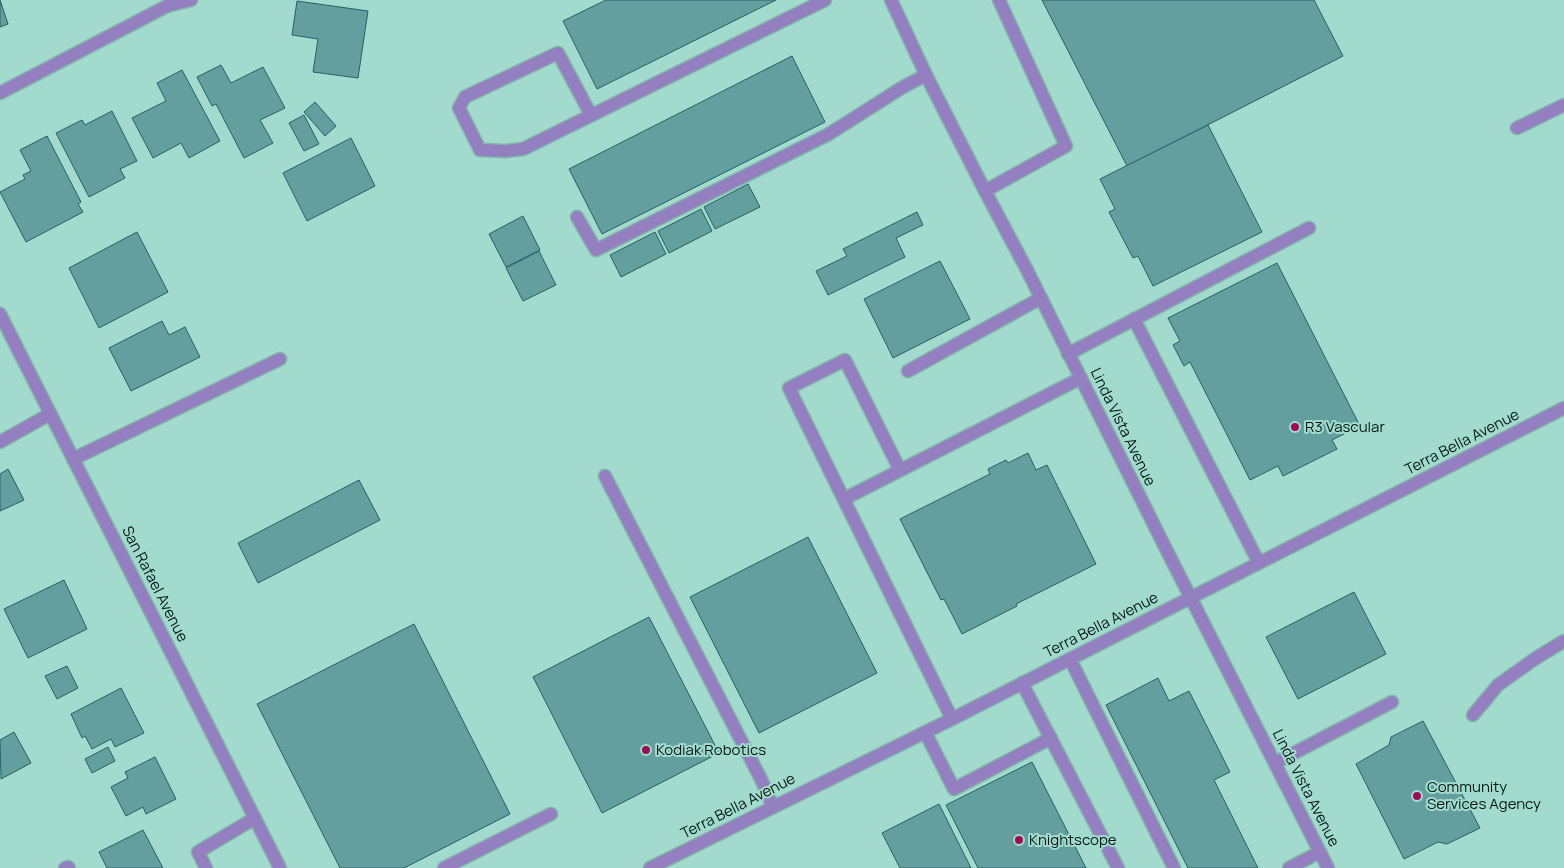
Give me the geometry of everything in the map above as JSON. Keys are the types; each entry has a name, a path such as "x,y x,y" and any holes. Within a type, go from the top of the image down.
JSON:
{"street":[{"path":"0,93 167,6 191,0"},
{"path":"591,115 558,53 465,97 460,108 480,150 506,151 523,148 591,115 825,0"},
{"name":"Linda Vista Avenue","path":"891,0 984,191 1041,298 1328,868"},
{"path":"984,191 1066,146 1000,0"},
{"path":"577,217 596,250 829,134 903,87 926,75"},
{"path":"1517,128 1564,105"},
{"path":"1068,354 1309,228"},
{"path":"908,371 1041,298"},
{"name":"San Rafael Avenue","path":"0,314 280,868"},
{"path":"1134,319 1260,563"},
{"path":"74,459 280,359"},
{"path":"900,470 845,360 789,388 952,719"},
{"path":"844,499 1081,378"},
{"name":"Terra Bella Avenue","path":"650,868 952,719 1564,408"},
{"path":"0,442 50,414"},
{"path":"604,476 761,779 773,807"},
{"path":"1473,715 1498,685 1564,641"},
{"path":"1070,659 1174,868"},
{"path":"1022,683 1118,868"},
{"path":"1275,763 1392,702"},
{"path":"925,732 954,789 1051,738"},
{"path":"444,868 551,814"},
{"path":"206,868 198,852 255,818"},
{"path":"1290,868 1320,852"}],"building":[{"path":"0,0 8,24 0,27"},
{"path":"606,0 776,0 597,89 563,21"},
{"path":"1042,0 1314,0 1343,56 1127,166"},
{"path":"297,1 368,11 358,78 313,72 318,39 292,35"},
{"path":"792,56 825,122 602,234 569,169"},
{"path":"221,65 231,83 263,67 285,108 260,120 273,143 244,158 216,104 212,106 197,77"},
{"path":"182,70 220,141 189,158 181,143 153,158 132,118 166,101 157,83"},
{"path":"315,102 336,126 325,136 304,112"},
{"path":"112,111 137,161 120,169 125,178 89,197 56,133 82,120 85,125"},
{"path":"304,115 319,144 304,151 289,123"},
{"path":"1208,125 1262,232 1153,286 1138,256 1133,258 1109,212 1115,209 1100,179"},
{"path":"47,136 81,202 78,204 83,212 26,242 0,192 25,179 23,175 31,171 20,150"},
{"path":"351,138 375,186 307,221 283,173"},
{"path":"748,184 760,207 715,229 704,207"},
{"path":"701,209 712,231 669,253 658,231"},
{"path":"917,212 923,225 896,238 905,257 828,295 816,271 847,256 843,249"},
{"path":"523,216 540,250 506,267 489,234"},
{"path":"137,232 168,292 99,328 69,268"},
{"path":"655,232 666,254 621,277 610,255"},
{"path":"539,251 556,285 523,301 506,268"},
{"path":"940,261 970,319 893,358 864,299"},
{"path":"1277,263 1360,426 1332,440 1337,449 1283,476 1278,466 1250,480 1190,362 1184,366 1173,345 1180,341 1168,318"},
{"path":"162,321 169,335 185,327 200,357 131,391 109,348"},
{"path":"1028,453 1036,470 1047,465 1096,564 1016,604 1017,606 962,634 944,599 941,600 900,519 990,474 988,469 1006,460 1008,463"},
{"path":"8,469 24,500 0,511 0,474"},
{"path":"359,480 380,520 258,583 238,543"},
{"path":"808,537 877,673 759,733 690,597"},
{"path":"64,580 87,629 28,658 4,609"},
{"path":"1354,592 1386,654 1298,699 1266,637"},
{"path":"649,617 719,753 602,813 533,677"},
{"path":"414,624 510,814 404,868 340,868 257,704"},
{"path":"67,666 78,688 57,699 45,676"},
{"path":"1158,678 1169,701 1189,691 1230,772 1214,780 1258,868 1188,868 1106,705"},
{"path":"121,688 144,733 115,747 111,739 92,749 85,736 82,738 71,714"},
{"name":"Community Services Agency","path":"1423,721 1480,828 1447,844 1438,842 1404,859 1356,764 1389,745 1391,737"},
{"path":"14,732 31,763 1,779 0,740"},
{"path":"108,747 115,761 92,773 85,759"},
{"path":"155,757 176,799 146,814 143,807 126,816 111,787 128,778 125,772"},
{"path":"1032,762 1086,868 978,868 946,805"},
{"path":"939,804 971,868 900,868 882,833"},
{"path":"143,830 163,868 107,868 99,852"}],"place":[{"name":"R3 Vascular","path":"1295,427"},
{"name":"Kodiak Robotics","path":"646,750"},
{"name":"Community Services Agency","path":"1417,796"},
{"name":"Knightscope","path":"1019,840"}]}
